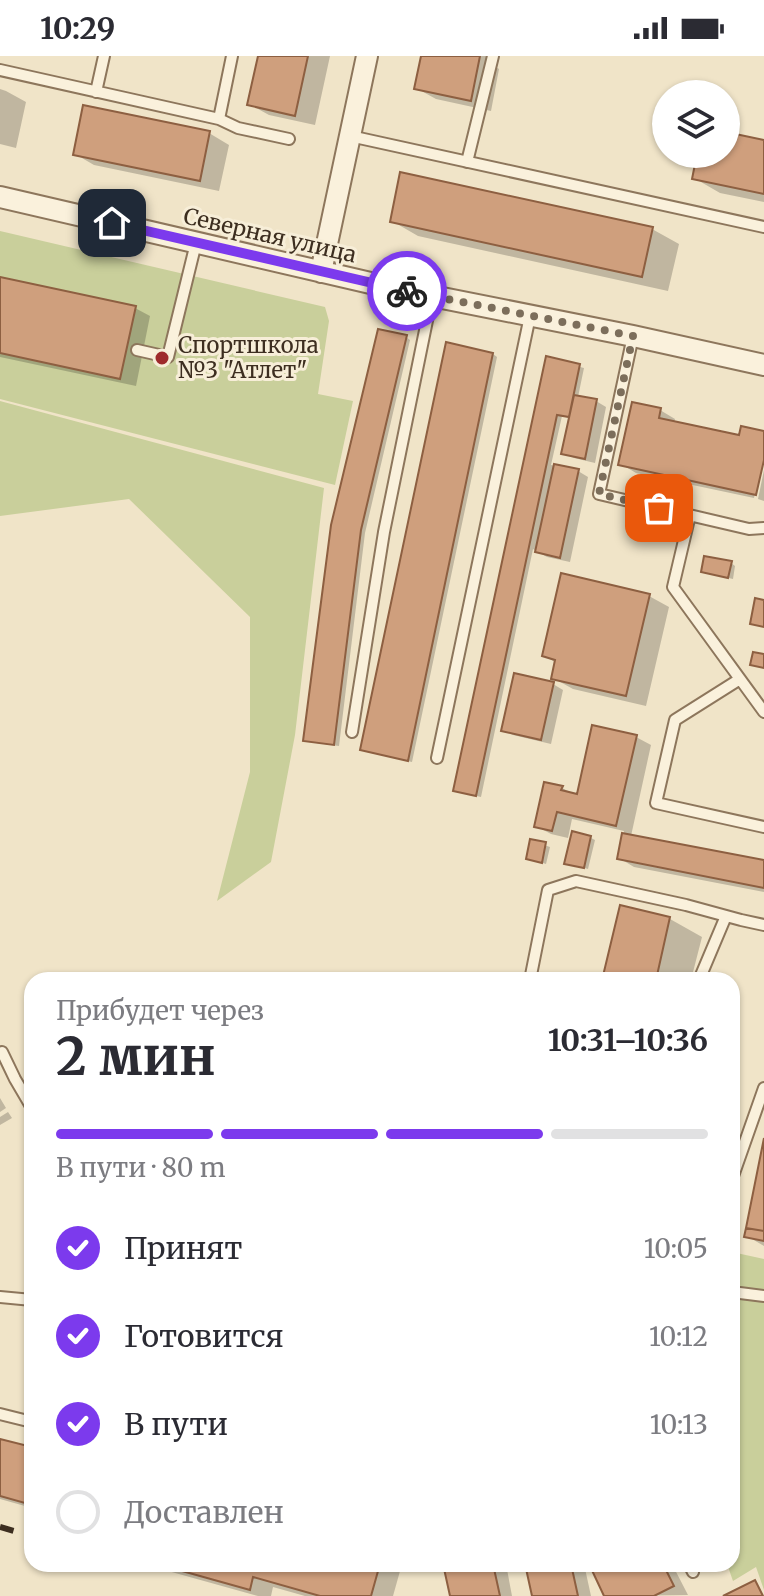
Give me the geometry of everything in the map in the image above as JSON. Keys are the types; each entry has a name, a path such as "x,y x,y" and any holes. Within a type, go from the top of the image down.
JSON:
{"street":[{"path":"321,272 367,56"},
{"name":"Северная улица","path":"0,197 321,272 762,362"}],"lane":[{"path":"96,92 104,56"},
{"path":"219,119 232,56"},
{"path":"467,162 493,56"},
{"path":"0,70 219,119 238,128 289,139"},
{"path":"350,136 764,227"},
{"path":"137,350 168,357 196,243"},
{"path":"352,732 384,532 432,296"},
{"path":"437,758 530,316"},
{"path":"633,336 599,494 749,529 764,528"},
{"path":"690,515 673,587 764,712"},
{"path":"740,679 675,720 656,803 764,827"},
{"path":"532,972 548,890 576,881 764,925"},
{"path":"702,972 726,916"},
{"path":"2,1052 24,1094"},
{"path":"740,1156 764,1088"},
{"path":"740,1293 764,1296"},
{"path":"0,1297 24,1299"},
{"path":"0,1414 24,1420"}],"green space":[{"name":"Спортшкола №3 \"Атлет\"","path":"0,231 325,307 329,321 318,394 353,401 335,485 0,399"},
{"path":"0,401 324,488 295,735 271,862 217,901 250,772 250,617 129,499 0,516"},
{"path":"740,1254 764,1259 764,1590 756,1567 733,1581 730,1572 740,1572"}],"building":[{"path":"258,56 308,56 295,116 247,105"},
{"path":"421,56 480,56 471,101 414,89"},
{"path":"83,105 210,131 200,181 73,155"},
{"path":"740,135 764,140 764,194 692,179 694,168 740,168"},
{"path":"400,172 653,227 642,277 390,222"},
{"path":"0,277 136,306 120,379 0,353"},
{"path":"378,329 407,335 361,530 334,745 303,741 331,525"},
{"path":"446,342 493,353 408,761 360,750"},
{"path":"546,356 580,364 569,417 557,415 476,796 453,791"},
{"path":"574,395 597,399 585,459 561,454"},
{"path":"632,402 661,408 659,418 739,435 741,426 764,431 764,460 756,495 618,465"},
{"path":"554,464 579,469 560,558 535,552"},
{"path":"704,556 732,561 728,578 701,572"},
{"path":"561,573 650,594 626,696 551,679 555,660 542,656"},
{"path":"755,598 764,600 764,627 750,624"},
{"path":"753,652 764,654 764,668 750,665"},
{"path":"514,673 554,682 541,740 501,731"},
{"path":"592,725 637,735 616,826 557,812 552,831 534,827 544,782 563,786 561,790 577,794"},
{"path":"572,831 591,836 584,868 564,864"},
{"path":"622,833 764,860 764,888 617,859"},
{"path":"530,839 546,842 542,863 526,859"},
{"path":"620,905 670,917 658,972 604,972"},
{"path":"764,1138 764,1231 746,1228"},
{"path":"746,1228 764,1231 764,1241 744,1237"},
{"path":"0,1439 24,1445 24,1503 0,1496"},
{"path":"186,1572 378,1572 371,1596 320,1596 253,1577 250,1590"},
{"path":"445,1572 495,1572 500,1596 450,1596"},
{"path":"527,1572 573,1572 578,1596 532,1596"},
{"path":"593,1572 667,1572 674,1586 654,1596 604,1596"},
{"path":"755,1580 763,1596 723,1596"}],"railway":[{"path":"0,1527 24,1534"}],"way so far":[{"path":"407,291 633,336 599,494 659,508"}],"place":[{"name":"Спортшкола №3 \"Атлет\"","path":"162,358"}],"route":[{"path":"112,223 407,291"}]}
